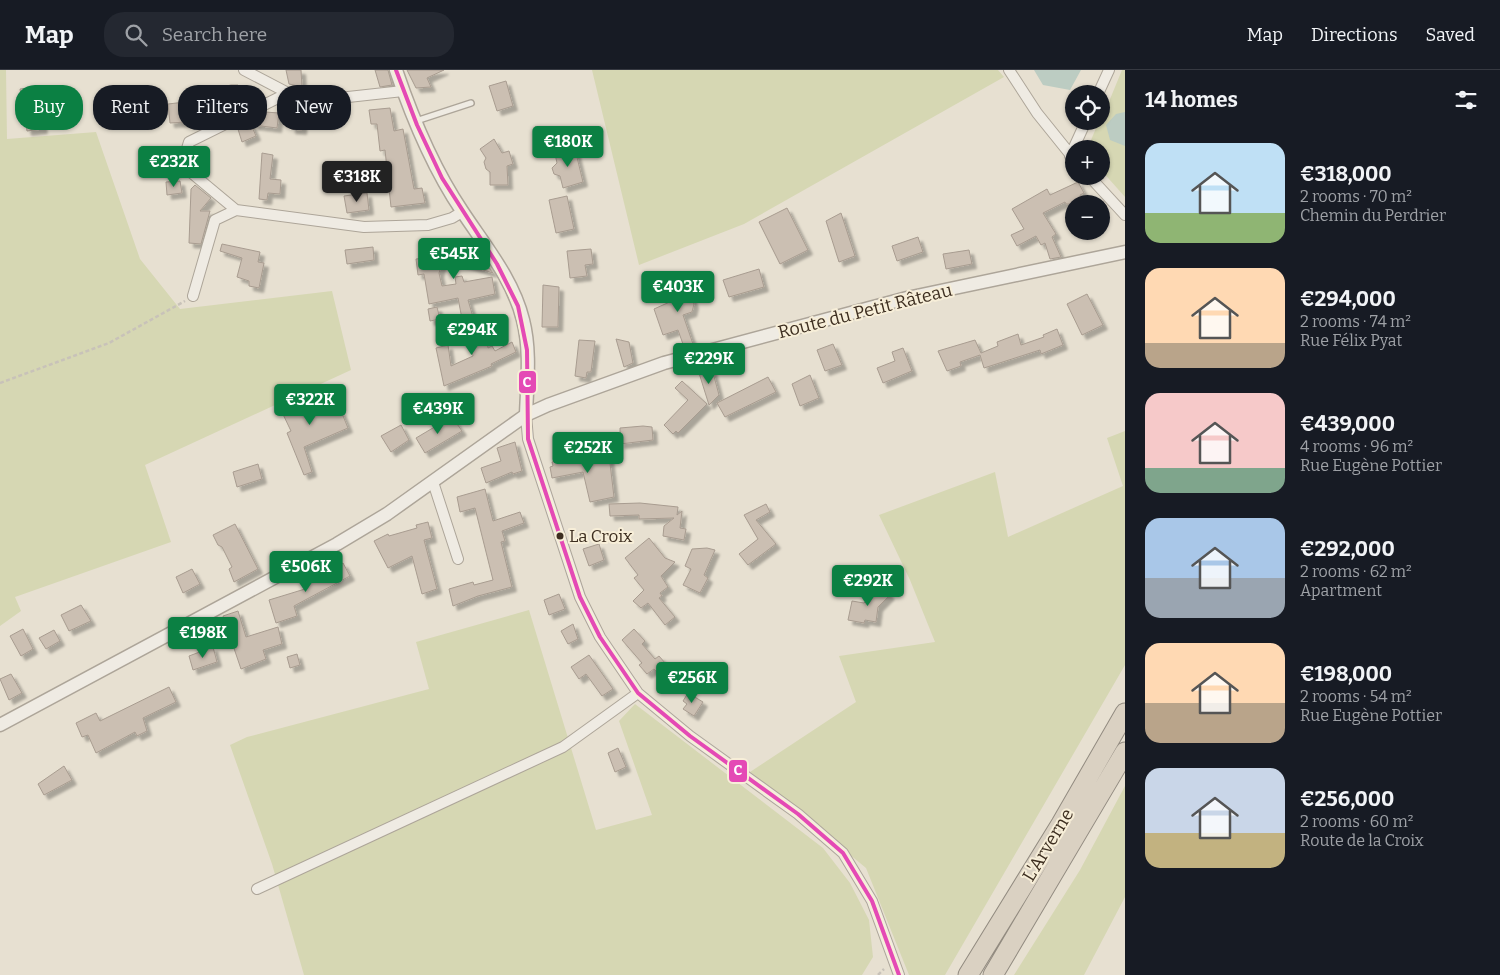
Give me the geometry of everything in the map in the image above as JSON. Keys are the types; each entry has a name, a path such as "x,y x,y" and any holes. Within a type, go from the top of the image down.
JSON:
{"highway":[{"name":"L'Arverne","path":"968,975 1061,824 1125,713"},
{"name":"L'Arverne","path":"993,975 1125,752"}],"street":[{"path":"244,70 277,87"},
{"path":"396,70 415,122 433,162 462,212 484,241 514,292 523,321 528,373 526,415 528,439 580,597 600,637 638,693 690,736 798,814 843,853 872,901 899,975"},
{"path":"1009,70 1037,113 1065,149"},
{"path":"1102,85 1109,70"},
{"path":"351,97 403,91"},
{"path":"277,98 189,142 182,165 236,210 364,228 428,225 452,218 462,212"},
{"path":"1097,185 1125,215"},
{"path":"193,296 215,220 236,210"},
{"name":"Route du Petit Râteau","path":"0,725 337,544 387,514 526,415 548,405 664,363 907,298 1125,252"},
{"path":"433,482 458,559"},
{"path":"257,889 563,747 638,693"}],"lane":[{"path":"415,122 471,102"}],"path":[{"path":"0,383 109,343 193,296"}],"green space":[{"path":"0,70 6,70 7,139 96,132 140,259 180,309 332,291 351,370 145,465 171,542 15,597 21,611 0,626"},
{"path":"592,70 998,70 1004,77 744,224 639,265"},
{"path":"1122,70 1125,70 1125,197 1110,180 1110,140 1091,140 1095,130 1110,130 1110,99"},
{"path":"1125,431 1125,665 945,975 909,975 866,868 750,772 856,702 839,656 935,642 910,580 879,515 995,472 1008,537 1123,486 1107,438"},
{"path":"529,610 596,830 652,815 619,721 635,704 823,848 850,883 869,920 873,957 862,975 304,975 272,864 230,745 247,737 429,689 416,642"},
{"path":"1125,786 1125,897 1084,975 1014,975 1080,870"}],"shaded area":[{"path":"1034,70 1081,70 1073,85 1065,85 1065,89 1043,85"},
{"path":"1125,112 1125,146 1110,140 1107,130 1110,130 1110,121 1116,114"}],"building":[{"path":"286,70 301,70 302,85 289,84"},
{"path":"375,70 388,70 392,85 380,87"},
{"path":"407,70 444,70 427,78 431,87 416,88"},
{"path":"506,81 513,106 497,111 489,86"},
{"path":"178,103 178,122 170,123 168,104"},
{"path":"390,108 394,131 403,129 414,189 422,188 425,203 391,207 385,150 380,151 377,124 371,124 369,110"},
{"path":"267,112 277,113 277,128 267,127"},
{"path":"238,130 253,130 256,136 242,142"},
{"path":"494,139 502,153 509,151 513,164 507,166 508,185 490,185 490,172 486,169 484,162 486,158 480,149"},
{"path":"575,149 583,182 563,188 560,176 554,174 552,168 557,163 555,154"},
{"path":"262,153 273,155 270,179 281,180 280,194 268,193 267,200 259,199"},
{"path":"180,181 182,193 167,195 166,182"},
{"path":"195,185 211,198 200,211 210,211 201,244 189,243 191,189"},
{"path":"1072,185 1080,185 1084,193 1080,195 1065,195 1065,202 1043,213 1056,234 1052,237 1061,257 1050,259 1045,243 1041,245 1036,236 1017,246 1011,235 1024,229 1012,209 1047,189 1050,195"},
{"path":"367,193 369,210 347,213 344,196"},
{"path":"567,196 574,229 556,233 549,200"},
{"path":"787,208 808,250 780,264 759,222"},
{"path":"841,213 855,256 839,262 826,221"},
{"path":"918,237 923,252 897,261 892,246"},
{"path":"222,244 260,252 258,262 264,263 259,288 249,286 249,281 237,277 242,258 220,251"},
{"path":"437,245 482,259 493,273 444,258 439,273 442,286 456,284 455,277 462,276 464,282 492,277 495,294 468,300 473,317 462,319 458,298 429,304 424,274 418,275 416,259 433,257"},
{"path":"373,247 374,260 347,264 345,250"},
{"path":"591,249 593,264 585,265 587,276 570,278 567,251"},
{"path":"969,250 972,264 946,269 943,254"},
{"path":"759,269 764,287 729,297 723,280"},
{"path":"689,278 695,294 691,295 694,304 692,312 683,315 693,344 684,347 678,330 663,335 654,309 683,296 678,281"},
{"path":"543,285 559,287 558,327 542,327"},
{"path":"1087,294 1103,325 1082,335 1067,304"},
{"path":"437,307 440,319 430,321 428,309"},
{"path":"483,322 488,348 492,346 495,351 512,342 516,352 491,364 492,366 444,386 436,348 448,345 451,366 473,356 466,325"},
{"path":"1057,329 1063,345 1041,354 1040,350 984,368 980,355 960,362 961,366 947,371 938,351 975,340 981,353 998,346 997,342 1018,334 1021,345 1044,337 1043,335"},
{"path":"616,339 629,342 633,363 624,367"},
{"path":"579,340 595,341 591,372 587,372 586,378 575,376"},
{"path":"833,344 842,365 825,371 817,350"},
{"path":"903,348 912,371 883,383 877,368 895,361 892,352"},
{"path":"712,369 719,395 709,405 699,373"},
{"path":"810,375 819,398 800,406 792,384"},
{"path":"768,377 776,392 725,417 717,403"},
{"path":"682,381 707,404 678,433 676,431 673,434 664,425 688,400 675,388"},
{"path":"319,394 331,415 341,411 348,428 304,447 312,472 304,475 287,433 291,431 280,408 306,396 308,400"},
{"path":"448,419 451,423 455,421 462,431 425,453 416,438"},
{"path":"401,425 409,440 391,452 381,436"},
{"path":"652,427 653,440 620,444 620,428"},
{"path":"515,442 522,471 513,474 512,472 486,483 481,468 501,461 497,448"},
{"path":"579,450 581,460 609,455 614,497 590,502 583,472 552,478 550,467 553,466 552,462 569,458 568,453"},
{"path":"258,464 262,479 237,487 233,472"},
{"path":"485,489 493,521 520,512 524,523 502,531 505,541 501,542 512,587 478,596 453,606 449,589 473,582 474,585 493,580 475,508 460,512 457,497"},
{"path":"640,503 678,507 677,515 682,511 680,528 686,529 684,540 663,536 664,526 674,518 639,519 639,515 610,516 609,504"},
{"path":"766,504 770,512 756,520 776,544 748,565 739,554 758,539 744,515"},
{"path":"428,522 432,538 424,540 437,589 422,594 412,556 388,568 374,541 388,534 389,536 417,528 416,525"},
{"path":"235,524 258,569 234,582 229,569 232,567 222,547 218,545 213,535"},
{"path":"649,538 665,558 675,562 661,576 668,587 660,593 662,596 659,598 675,617 665,625 648,603 641,608 633,601 644,590 634,578 638,575 625,558"},
{"path":"599,544 604,560 589,566 583,549"},
{"path":"707,548 715,550 704,575 708,578 700,593 683,585 691,569 685,566 692,549"},
{"path":"343,563 350,576 294,606 297,616 276,623 269,600 305,589 302,584"},
{"path":"192,569 200,584 183,593 176,577"},
{"path":"881,586 890,595 878,607 876,622 865,620 864,623 848,620 852,601 864,603"},
{"path":"559,594 565,609 549,615 544,600"},
{"path":"81,605 91,621 69,631 61,615"},
{"path":"238,611 246,637 278,627 282,644 263,650 266,659 241,669 223,616"},
{"path":"573,624 578,639 568,644 561,631"},
{"path":"23,629 33,649 21,656 10,636"},
{"path":"634,629 645,641 642,644 655,659 659,656 666,664 657,672 654,669 647,674 639,665 642,663 622,640"},
{"path":"54,630 60,641 46,649 39,638"},
{"path":"213,647 217,662 193,670 189,656"},
{"path":"297,654 300,665 290,668 287,657"},
{"path":"589,655 613,689 602,696 586,674 579,679 571,667"},
{"path":"11,674 22,693 9,700 0,679"},
{"path":"169,687 176,702 143,718 147,731 137,736 135,732 96,753 88,735 82,737 76,723 96,713 100,721"},
{"path":"688,693 703,702 694,716 683,709 687,704 683,701"},
{"path":"618,748 626,767 615,772 608,753"},
{"path":"64,766 72,780 44,795 38,784"}],"transit line":[{"name":"C","path":"396,70 417,125 442,178 497,264 518,306 527,350 528,439 580,597 600,637 638,693 690,736 798,814 843,853 872,901 899,975"}],"place":[{"name":"La Croix","path":"560,536"}]}
